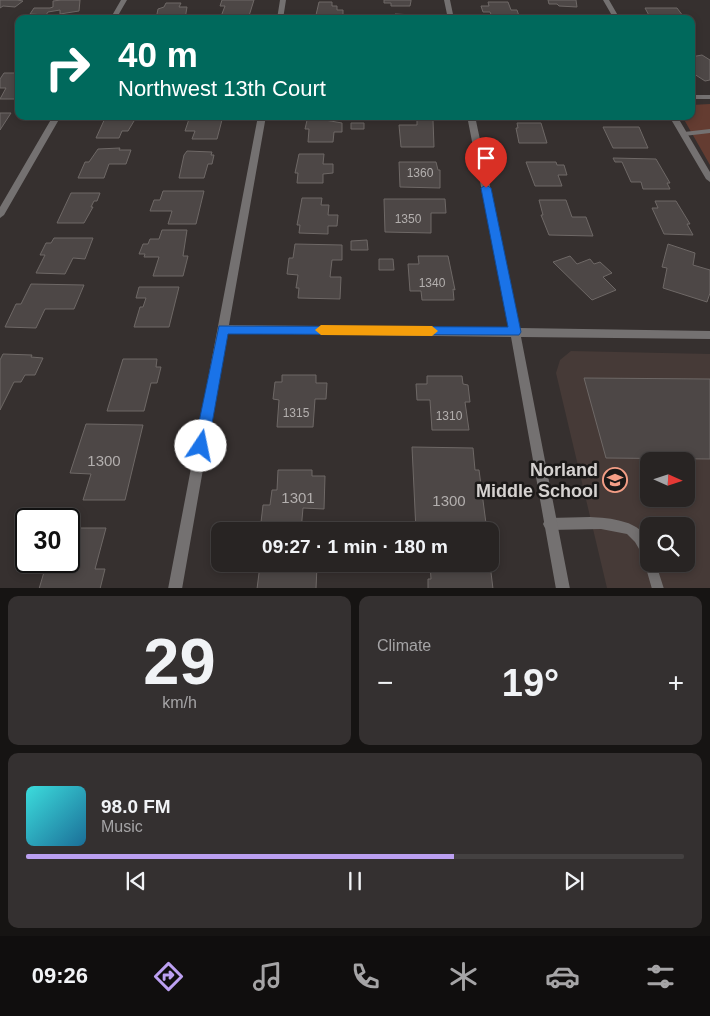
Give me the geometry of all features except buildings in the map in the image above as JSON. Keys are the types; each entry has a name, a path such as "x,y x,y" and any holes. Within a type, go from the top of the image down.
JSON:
{"street":[{"path":"115,15 124,0"},
{"path":"281,15 283,0"},
{"path":"447,0 450,15"},
{"path":"606,0 615,15"},
{"path":"695,97 710,97"},
{"path":"0,215 55,120"},
{"path":"175,588 261,120"},
{"path":"472,120 515,332 562,588"},
{"path":"675,120 710,179"},
{"path":"223,329 710,334"}],"lane":[{"path":"684,134 710,131"},
{"path":"549,524 605,524 631,530 640,541"},
{"path":"653,572 658,588"}],"shaded area":[{"path":"710,104 710,165 684,120 695,120 695,105"},
{"name":"Norland Middle School","path":"571,351 710,354 710,588 607,588 556,373 560,360"}],"slow traffic":[{"path":"321,330 432,331"}],"place":[{"name":"Norland Middle School","path":"615,480"}],"route":[{"path":"201,446 223,329 515,332 486,188"}]}
